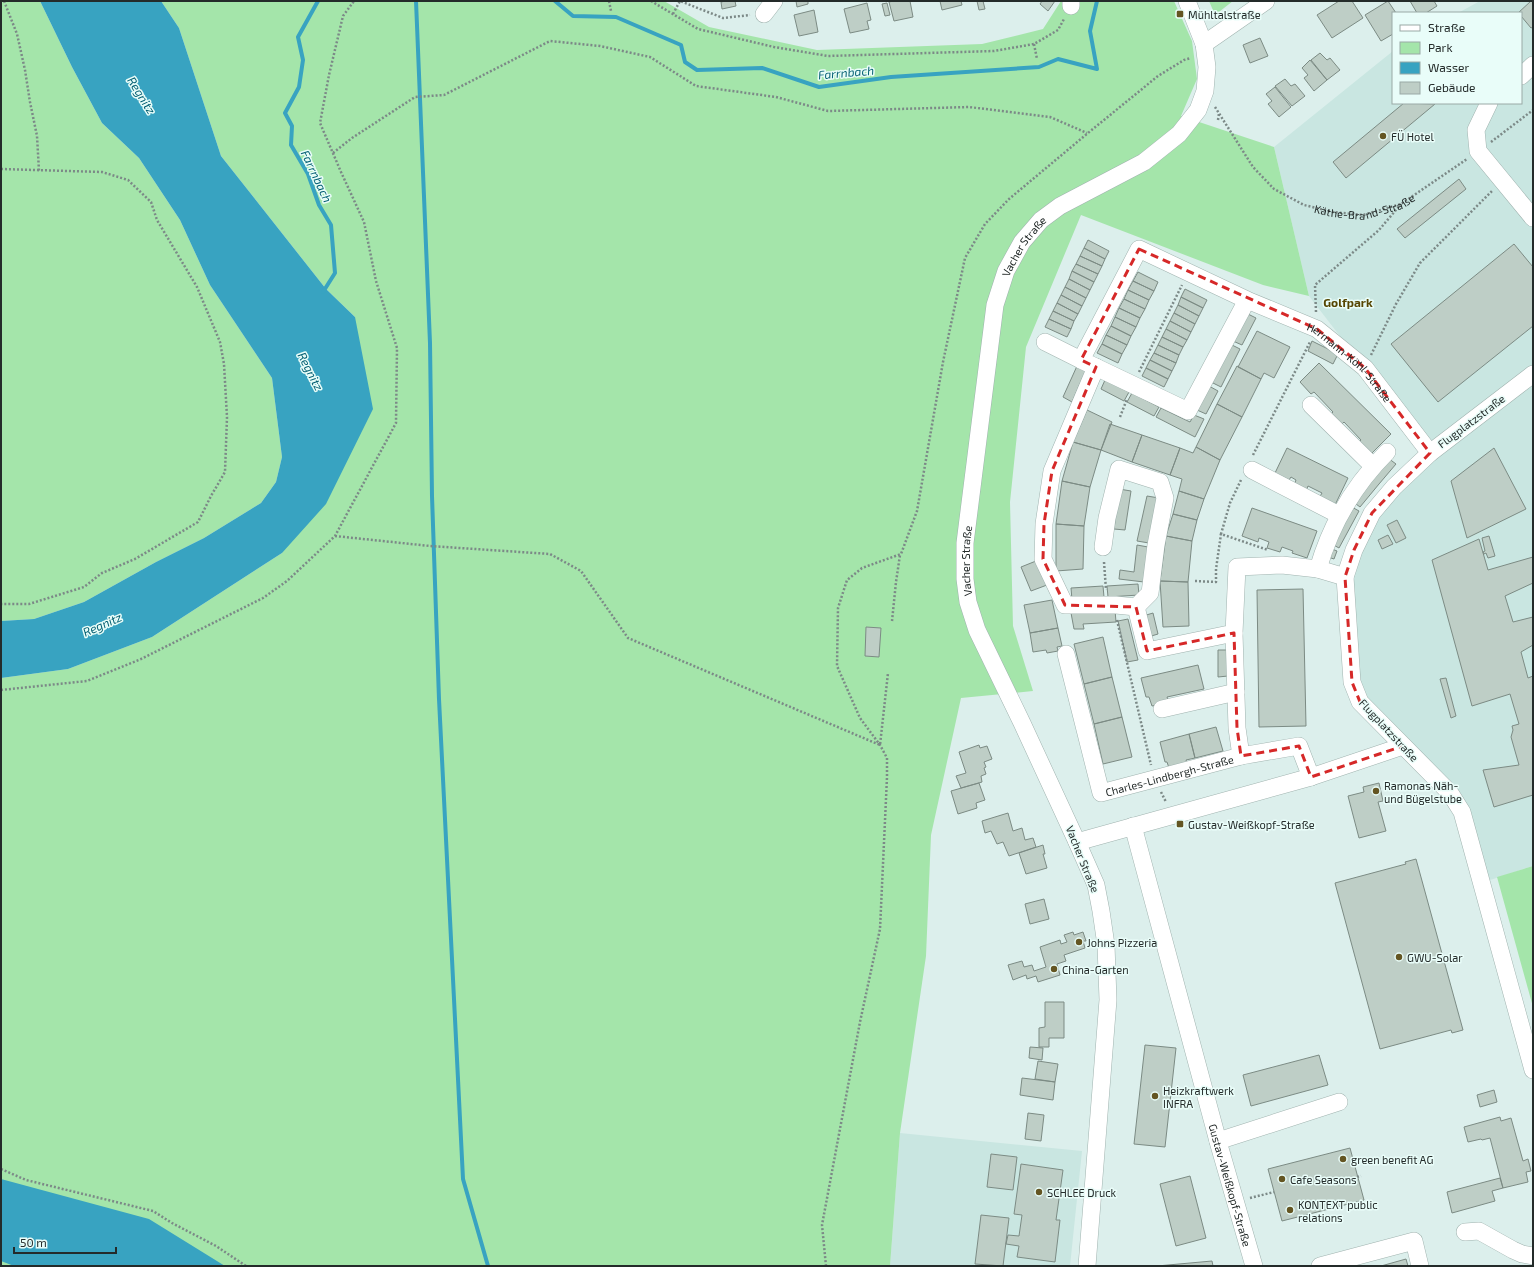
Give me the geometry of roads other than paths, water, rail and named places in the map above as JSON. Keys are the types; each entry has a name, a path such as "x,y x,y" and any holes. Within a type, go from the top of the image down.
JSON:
{"street":[{"name":"Vacher Straße","path":"1087,1266 1108,1000 1106,945 1101,911 1096,885 1022,723 977,630 968,602 965,579 965,543 995,305 1006,271 1022,242 1041,220 1060,206 1144,162 1179,134 1198,110 1205,91 1207,77 1204,44 1187,1"},
{"path":"1204,44 1266,1"},
{"path":"1522,75 1533,66"},
{"path":"1489,104 1476,130 1478,152 1503,180 1533,218"},
{"name":"Hermann-Köhl-Straße","path":"1089,364 1139,249 1247,300 1317,329 1365,368 1430,453"},
{"path":"1045,342 1133,386 1188,411 1247,300"},
{"path":"1089,364 1052,471 1044,524 1043,559 1066,605 1116,605 1136,607"},
{"name":"Flugplatzstraße","path":"1533,374 1430,453 1394,487 1372,513 1354,550 1345,577 1352,682 1360,702 1450,793 1462,812 1533,1070"},
{"path":"1311,405 1373,466"},
{"path":"1318,569 1325,545 1338,515 1352,493 1373,466 1387,452"},
{"path":"1103,547 1107,518 1119,469 1160,482 1165,498 1156,545 1150,593 1136,607"},
{"path":"1252,470 1338,515"},
{"path":"1241,756 1237,728 1234,633 1237,567 1282,565 1318,569 1345,577"},
{"path":"1136,607 1148,651 1234,633"},
{"name":"Charles-Lindbergh-Straße","path":"1066,654 1101,793 1155,780 1241,756 1299,746 1310,777"},
{"path":"1162,709 1236,692"},
{"path":"1077,842 1310,777 1403,746"},
{"name":"Gustav-Weißkopf-Straße","path":"1133,826 1235,1202 1254,1266"},
{"path":"1218,1140 1339,1102"},
{"path":"1465,1232 1479,1231 1522,1254 1533,1256"},
{"path":"1320,1266 1414,1241 1420,1266"}],"water":[{"name":"Regnitz","path":"40,1 161,1 179,28 221,156 326,289 355,317 373,409 326,504 282,553 152,637 68,669 1,678 1,621 34,619 84,602 156,562 204,538 261,503 276,482 282,457 272,378 210,285 180,220 139,158 102,123 72,67"},
{"path":"1,1179 149,1219 225,1266 14,1266 1,1261"}],"waterway":[{"name":"Farrnbach","path":"318,1 298,37 303,60 299,87 285,113 292,126 291,145 308,174 319,205 331,225 335,273 323,292"},
{"path":"416,1 430,343 432,496 439,699 463,1179 488,1266"},
{"name":"Farrnbach","path":"555,1 573,16 616,17 681,45 685,62 697,70 762,68 819,87 891,77 1039,67 1058,59 1097,69 1090,31 1097,1"}],"place":[{"name":"Mühltalstraße","path":"1180,14"},
{"name":"FÜ Hotel","path":"1383,136"},
{"name":"Ramonas Näh- und Bügelstube","path":"1376,791"},
{"name":"Gustav-Weißkopf-Straße","path":"1180,824"},
{"name":"Johns Pizzeria","path":"1079,942"},
{"name":"GWU-Solar","path":"1399,957"},
{"name":"China-Garten","path":"1054,969"},
{"name":"Heizkraftwerk INFRA","path":"1155,1096"},
{"name":"green benefit AG","path":"1343,1159"},
{"name":"Cafe Seasons","path":"1282,1179"},
{"name":"SCHLEE Druck","path":"1039,1192"},
{"name":"KONTEXT public relations","path":"1290,1210"}],"district":[{"name":"Golfpark","path":"1348,302"}]}
